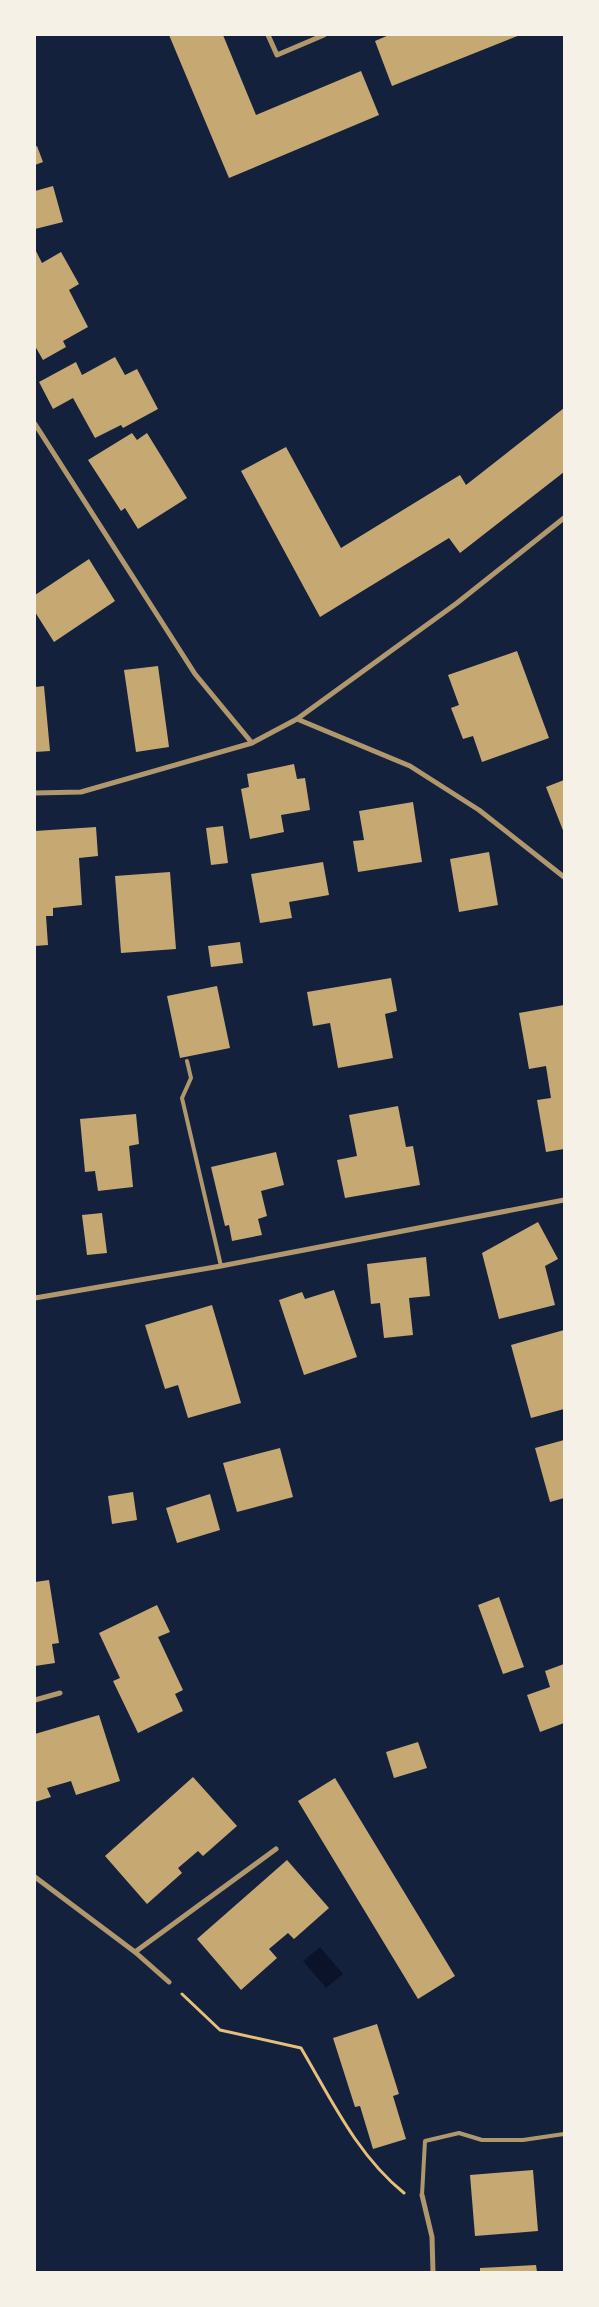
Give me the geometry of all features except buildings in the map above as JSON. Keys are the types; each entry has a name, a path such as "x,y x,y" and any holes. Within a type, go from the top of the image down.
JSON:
{"street":[{"path":"268,35 278,55 324,35"},
{"path":"35,424 195,674 252,743"},
{"path":"35,793 81,792 252,743 297,719 457,602 564,518"},
{"path":"297,719 410,766 479,810 564,878"},
{"path":"35,1298 221,1266 564,1200"},
{"path":"35,1700 60,1693"},
{"path":"135,1952 276,1849"},
{"path":"35,1877 135,1952 169,1982"},
{"path":"422,2195 432,2237 434,2272"}],"lane":[{"path":"187,1060 191,1078 182,1098 221,1266"},
{"path":"422,2195 425,2141 460,2133 482,2140 523,2140 564,2134"}],"path":[{"path":"169,1982 220,2030 301,2048 355,2141 384,2177 405,2194 422,2195"}],"water":[{"path":"320,1947 343,1974 326,1988 303,1961"}]}
